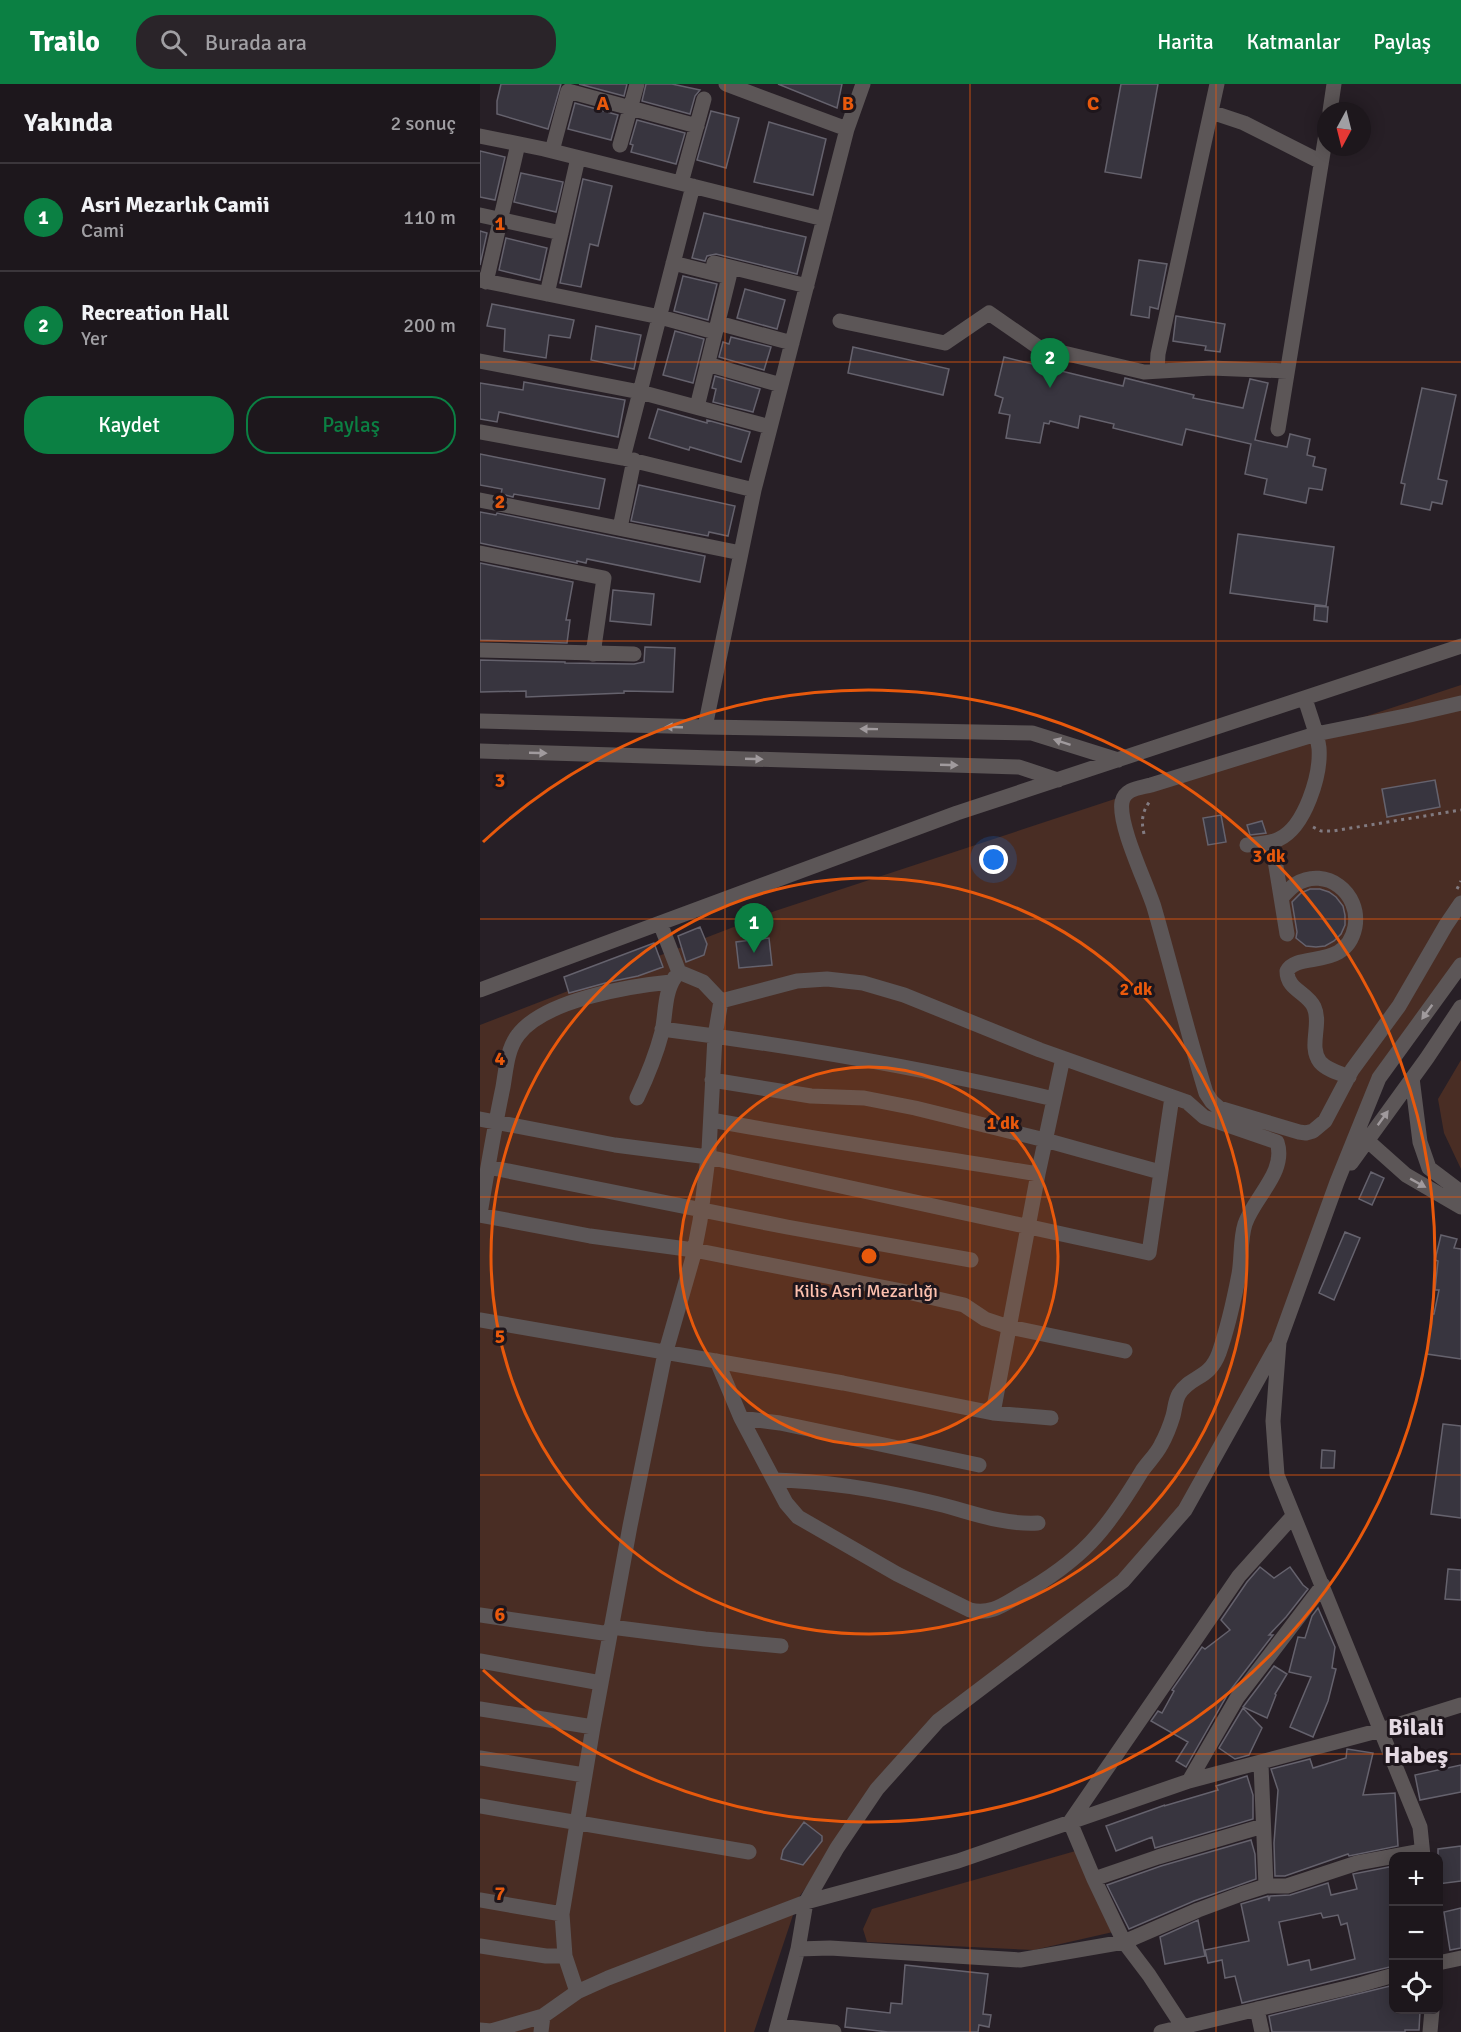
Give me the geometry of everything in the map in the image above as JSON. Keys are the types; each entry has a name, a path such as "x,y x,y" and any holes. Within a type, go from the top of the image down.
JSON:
{"street":[{"path":"620,145 637,84"},
{"path":"726,84 847,129"},
{"path":"705,728 754,490 847,129 864,84"},
{"path":"1157,371 1158,354 1217,84"},
{"path":"1331,102 1334,84"},
{"path":"552,151 568,91 697,126"},
{"path":"620,528 640,392 675,258 697,126 704,99"},
{"path":"1211,112 1244,123 1321,162"},
{"path":"480,136 552,151 824,219"},
{"path":"518,144 501,220 483,281 792,343"},
{"path":"1278,429 1322,156"},
{"path":"547,294 578,158"},
{"path":"480,215 561,233"},
{"path":"675,258 807,286"},
{"path":"675,258 729,277 697,408"},
{"path":"840,321 945,343 990,313 1038,347 1144,372 1211,368 1287,371"},
{"path":"480,361 640,392 770,427"},
{"path":"708,364 781,385"},
{"path":"480,432 629,459 754,490"},
{"path":"480,500 741,553"},
{"path":"480,553 604,578 592,654"},
{"path":"480,990 957,813 1461,646"},
{"path":"480,650 634,654"},
{"path":"1247,845 1272,842 1286,836 1296,824 1311,795 1317,776 1319,758 1316,734 1305,698"},
{"path":"1459,896 1446,925 1399,1006 1351,1073 1325,1121 1319,1127 1306,1133 1299,1132 1219,1107 1208,1098 1193,1052 1154,908 1125,830 1121,805 1125,795 1132,789 1316,734 1461,703"},
{"path":"480,721 705,728 1032,733 1118,760"},
{"path":"480,751 1019,767 1058,780"},
{"path":"1272,842 1287,934"},
{"path":"1282,897 1296,884 1305,881 1321,880 1339,885 1348,892 1353,903 1356,921 1343,948 1325,957 1294,963 1287,971 1290,984 1309,999 1315,1008 1316,1052 1320,1062 1328,1068 1379,1078"},
{"path":"636,1098 653,1061 662,1029 667,997 675,977 660,923"},
{"path":"1363,1136 1379,1078 1461,964"},
{"path":"722,1001 703,982 675,977 595,995 533,1020 519,1033 511,1047 480,1215 590,1236 694,1250 912,1293 964,1305 985,1319 1009,1327 1125,1351"},
{"path":"717,1361 741,1418 786,1503 804,1522 897,1574 976,1611 994,1610 1054,1575 1084,1550 1118,1511 1144,1468 1159,1449 1170,1425 1180,1393 1213,1366 1230,1316 1246,1221 1278,1166 1279,1160 1277,1142 1204,1116 1187,1102 1063,1058 904,995 863,982 827,979 797,981 722,1001"},
{"path":"577,1992 565,1956 562,1914 610,1631 666,1353 694,1250 702,1209 711,1120 715,1036 722,1001"},
{"path":"834,2032 777,2029 798,1949 806,1902 837,1848 877,1789 938,1721 1123,1581 1185,1510 1279,1342 1337,1182 1363,1136 1412,1078 1461,1007"},
{"path":"662,1029 852,1056 918,1068 1054,1099"},
{"path":"993,1413 1038,1174 1063,1058"},
{"path":"1412,1078 1420,1142 1429,1168 1461,1192"},
{"path":"712,1080 811,1096 864,1098 915,1108 1045,1140 1160,1172"},
{"path":"480,1119 615,1145 708,1157 1149,1252 1172,1097"},
{"path":"711,1120 1038,1174"},
{"path":"1363,1136 1406,1175 1461,1206"},
{"path":"488,1167 787,1227 971,1260"},
{"path":"480,1320 843,1383 993,1413 1051,1418"},
{"path":"1279,1342 1273,1421 1277,1475 1420,1827 1423,1852"},
{"path":"741,1418 780,1423 979,1465"},
{"path":"774,1480 842,1485 928,1501 996,1521 1038,1523"},
{"path":"1070,1822 1239,1576 1293,1516"},
{"path":"1190,1781 1237,1698 1323,1585"},
{"path":"480,1615 610,1631 781,1646"},
{"path":"480,1661 601,1683"},
{"path":"480,2030 491,2031 543,2016 577,1992 608,1978 806,1902 958,1861 1190,1781 1261,1764 1461,1705"},
{"path":"480,1709 593,1727"},
{"path":"480,1758 584,1775"},
{"path":"1261,1764 1266,1886"},
{"path":"480,1806 749,1852"},
{"path":"1070,1822 1124,1942 1183,2027"},
{"path":"1094,1879 1158,1857 1263,1826"},
{"path":"798,1949 830,1948 1020,1960 1124,1942 1198,1910 1266,1886 1287,1886 1357,1863 1389,1859"},
{"path":"480,1900 562,1914"},
{"path":"480,1946 546,1956 565,1956"},
{"path":"1443,1963 1460,1963"},
{"path":"1161,2032 1389,1976"},
{"path":"1257,2010 1262,2032"},
{"path":"1430,2032 1432,2014"},
{"path":"541,2032 543,2016"}],"path":[{"path":"1146,840 1142,816 1151,799"},
{"path":"1299,818 1327,832 1461,810"},
{"path":"1459,896 1461,881"}],"green space":[{"name":"Kilis Asri Mezarlığı","path":"1461,685 1461,966 1375,1089 1309,1277 1184,1514 1121,1584 937,1725 835,1847 799,1897 754,2032 480,2032 480,1025 775,911"},
{"path":"1461,1060 1461,1169 1444,1133 1438,1099"},
{"path":"1079,1850 1113,1932 1034,1950 867,1942 863,1929 872,1909"}],"building":[{"path":"501,84 561,84 548,129 497,114"},
{"path":"579,84 627,84 624,96"},
{"path":"646,84 672,84 700,90 695,96 690,114 642,101"},
{"path":"778,84 842,84 837,108"},
{"path":"1121,84 1158,84 1141,178 1105,172"},
{"path":"575,103 618,115 611,140 568,129"},
{"path":"711,111 739,118 726,168 697,160"},
{"path":"637,120 685,133 676,164 631,152 633,145 630,144"},
{"path":"769,122 826,139 813,195 754,182"},
{"path":"480,151 505,157 495,200 480,197"},
{"path":"521,173 563,182 556,212 514,202"},
{"path":"583,179 612,186 598,246 590,244 581,287 560,283"},
{"path":"704,213 806,237 797,274 716,254 707,256 705,261 692,258"},
{"path":"480,231 487,233 480,265"},
{"path":"506,238 547,248 540,280 499,270"},
{"path":"1139,260 1167,264 1158,309 1150,307 1149,318 1131,315"},
{"path":"683,276 717,284 708,320 674,311"},
{"path":"745,289 785,300 777,329 737,318"},
{"path":"492,304 574,320 570,338 549,335 546,358 504,351 505,329 487,326"},
{"path":"1176,316 1225,324 1220,352 1205,350 1206,346 1173,341"},
{"path":"596,326 641,335 634,369 591,360"},
{"path":"675,331 704,339 693,383 663,375"},
{"path":"731,337 771,347 764,370 719,357 723,342 729,344"},
{"path":"853,347 949,369 943,395 848,373"},
{"path":"1004,357 1123,386 1125,378 1194,395 1193,398 1243,408 1250,379 1268,383 1255,440 1287,447 1290,434 1310,439 1307,455 1315,457 1313,466 1326,469 1322,490 1309,488 1306,503 1264,494 1267,479 1245,474 1251,444 1186,429 1182,445 1113,428 1114,424 1080,416 1078,428 1050,421 1049,424 1044,423 1040,443 1006,438 1010,415 999,413 1003,398 995,395"},
{"path":"715,376 760,389 753,412 713,402 716,389 712,388"},
{"path":"524,382 625,400 618,437 499,412 497,422 480,419 480,383 523,390"},
{"path":"1422,388 1456,395 1438,479 1447,481 1442,504 1432,502 1430,510 1401,504 1405,484 1401,483"},
{"path":"658,409 750,432 741,462 649,438"},
{"path":"480,454 605,479 599,509 514,494 513,497 501,494 502,489 480,485"},
{"path":"639,485 735,506 728,536 709,532 708,536 631,521"},
{"path":"480,512 496,515 497,513 705,556 700,582 587,559 586,563 577,561 577,563 480,543"},
{"path":"1238,534 1334,547 1326,606 1230,593"},
{"path":"480,563 573,582 566,620 570,620 567,643 480,640"},
{"path":"613,590 654,594 651,625 610,621"},
{"path":"1315,606 1328,607 1327,622 1314,620"},
{"path":"645,647 675,648 673,692 624,691 624,693 526,697 526,691 480,692 480,660 634,664 644,662"},
{"path":"1435,780 1440,807 1387,817 1382,789"},
{"path":"1221,815 1226,842 1208,845 1203,818"},
{"path":"1262,821 1266,833 1250,835 1247,825"},
{"path":"1310,889 1329,892 1343,906 1345,925 1341,934 1325,946 1306,946 1296,938 1292,902 1301,893"},
{"path":"700,927 707,944 704,955 686,962 678,936"},
{"path":"769,938 772,965 739,968 736,942"},
{"path":"654,943 663,967 638,976 569,993 564,977"},
{"path":"1371,1172 1384,1178 1372,1205 1359,1199"},
{"path":"1345,1232 1360,1238 1334,1300 1319,1293"},
{"path":"1441,1235 1457,1239 1454,1248 1461,1249 1461,1359 1427,1354 1432,1314 1434,1314 1439,1290 1435,1290 1438,1261 1435,1260"},
{"path":"1443,1424 1461,1426 1461,1518 1431,1514"},
{"path":"1322,1450 1335,1451 1334,1468 1321,1468"},
{"path":"1260,1567 1274,1578 1290,1567 1308,1589 1269,1635 1273,1635 1229,1692 1186,1767 1176,1761 1188,1742 1151,1721 1158,1711 1162,1713 1174,1691 1172,1690 1202,1647 1205,1649 1230,1630 1221,1620"},
{"path":"1448,1569 1461,1570 1461,1600 1445,1599"},
{"path":"1318,1608 1335,1647 1332,1668 1336,1669 1328,1701 1313,1737 1290,1727 1311,1677 1289,1672 1298,1637 1305,1638 1312,1616"},
{"path":"1274,1666 1287,1674 1275,1694 1267,1718 1243,1707"},
{"path":"1243,1708 1262,1728 1249,1755 1235,1759 1219,1748"},
{"path":"1347,1749 1373,1753 1363,1795 1395,1793 1398,1846 1349,1856 1348,1854 1285,1876 1275,1876 1274,1843 1278,1790 1271,1769 1310,1759 1313,1768 1346,1758"},
{"path":"1461,1765 1461,1792 1420,1800 1415,1775"},
{"path":"1247,1776 1253,1795 1253,1819 1155,1848 1152,1837 1116,1851 1106,1826 1165,1805 1218,1790 1216,1786"},
{"path":"804,1822 822,1836 822,1841 803,1865 781,1859 783,1850"},
{"path":"1251,1840 1255,1854 1256,1879 1194,1901 1129,1929 1107,1885 1161,1866"},
{"path":"1461,1846 1461,1881 1443,1883 1443,1852 1438,1852 1438,1849"},
{"path":"1389,1867 1389,1967 1242,2003 1235,1976 1225,1978 1222,1960 1208,1963 1205,1950 1249,1941 1241,1904 1268,1896 1269,1901 1270,1896 1290,1895 1328,1883 1331,1895 1357,1889 1353,1874","holes":["1321,1913 1323,1918 1338,1915 1341,1925 1347,1923 1355,1959 1311,1970 1309,1960 1288,1965 1279,1922"]},
{"path":"1461,1908 1461,1948 1450,1950 1444,1912"},
{"path":"1198,1920 1205,1956 1165,1964 1160,1937"},
{"path":"905,1965 988,1974 983,2014 991,2015 989,2027 979,2025 978,2032 888,2032 845,2027 847,2008 890,2013 891,2003 902,2004"},
{"path":"1389,1986 1389,2014 1420,2014 1419,2030 1405,2030 1405,2032 1272,2032 1269,2016"}],"place":[{"name":"Recreation Hall","path":"1050,388"},
{"name":"Asri Mezarlık Camii","path":"754,953"}],"district":[{"name":"Bilali Habeş","path":"1416,1741"}]}
